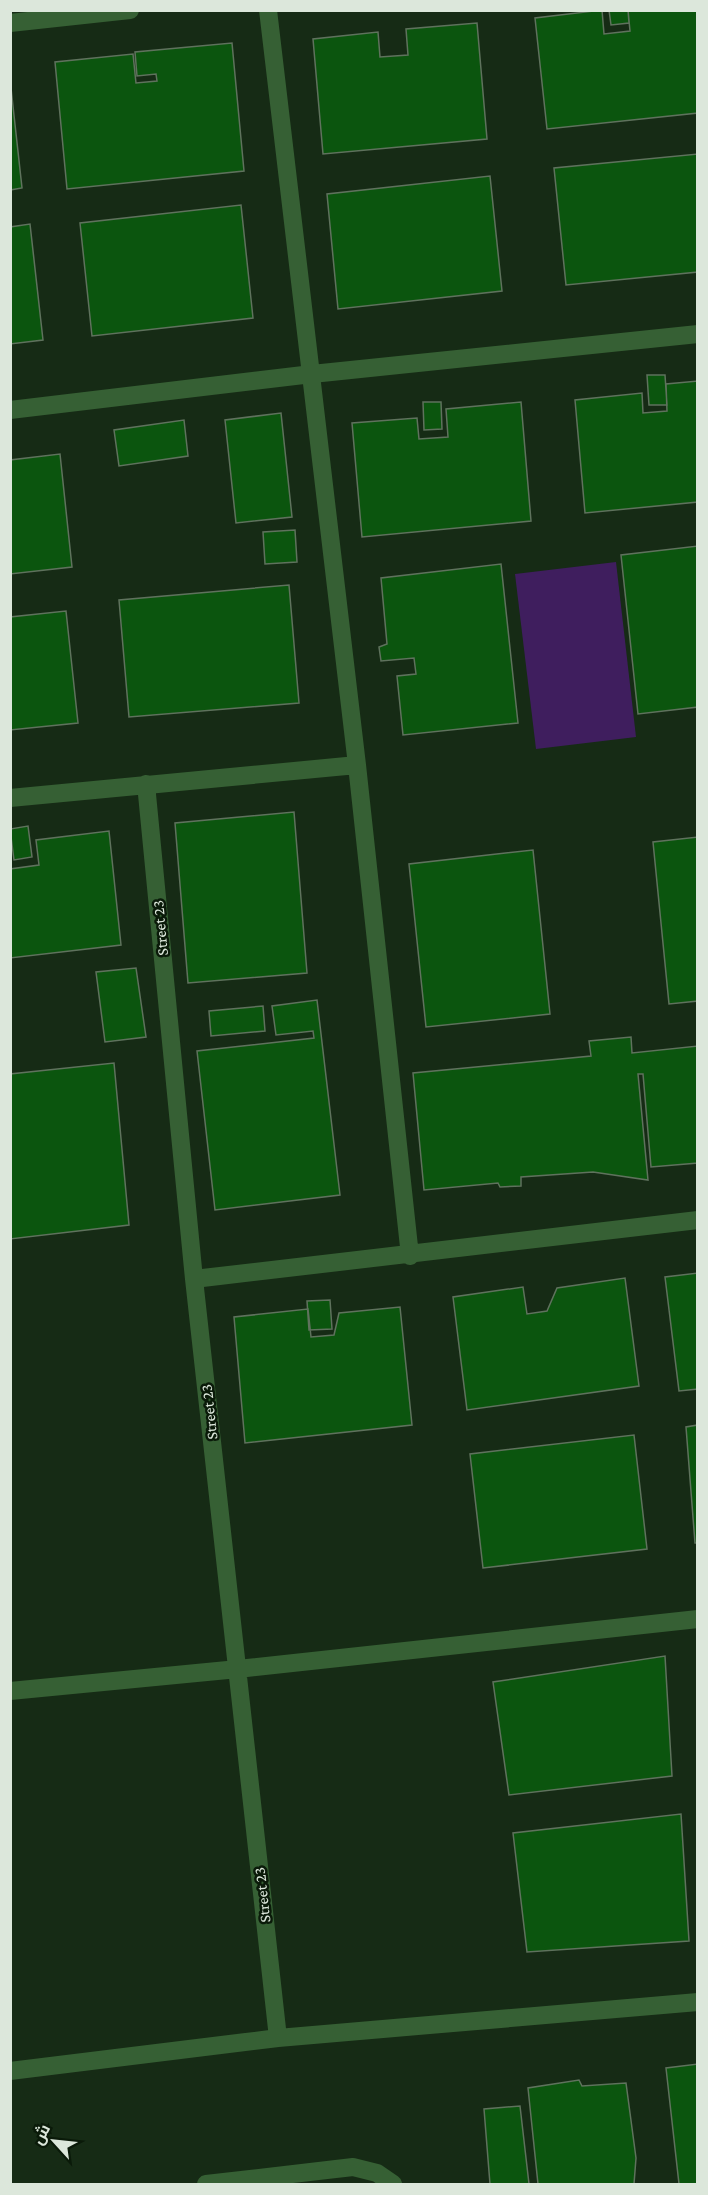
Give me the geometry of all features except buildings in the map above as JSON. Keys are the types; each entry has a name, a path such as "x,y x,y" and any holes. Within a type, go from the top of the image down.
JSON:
{"street":[{"path":"10,23 130,10"},
{"path":"268,10 357,765 410,1256"},
{"path":"10,410 312,374 698,334"},
{"path":"10,798 357,765"},
{"name":"Street 23","path":"146,784 194,1279 278,2038"},
{"path":"194,1279 410,1256 698,1220"},
{"path":"10,1691 237,1669 698,1618"},
{"path":"10,2071 278,2038 698,2002"},
{"path":"206,2184 353,2167 378,2173 393,2184"}],"shaded area":[{"path":"11,11 697,11 697,2184 11,2184"},
{"path":"616,562 636,737 536,749 515,574"}]}
